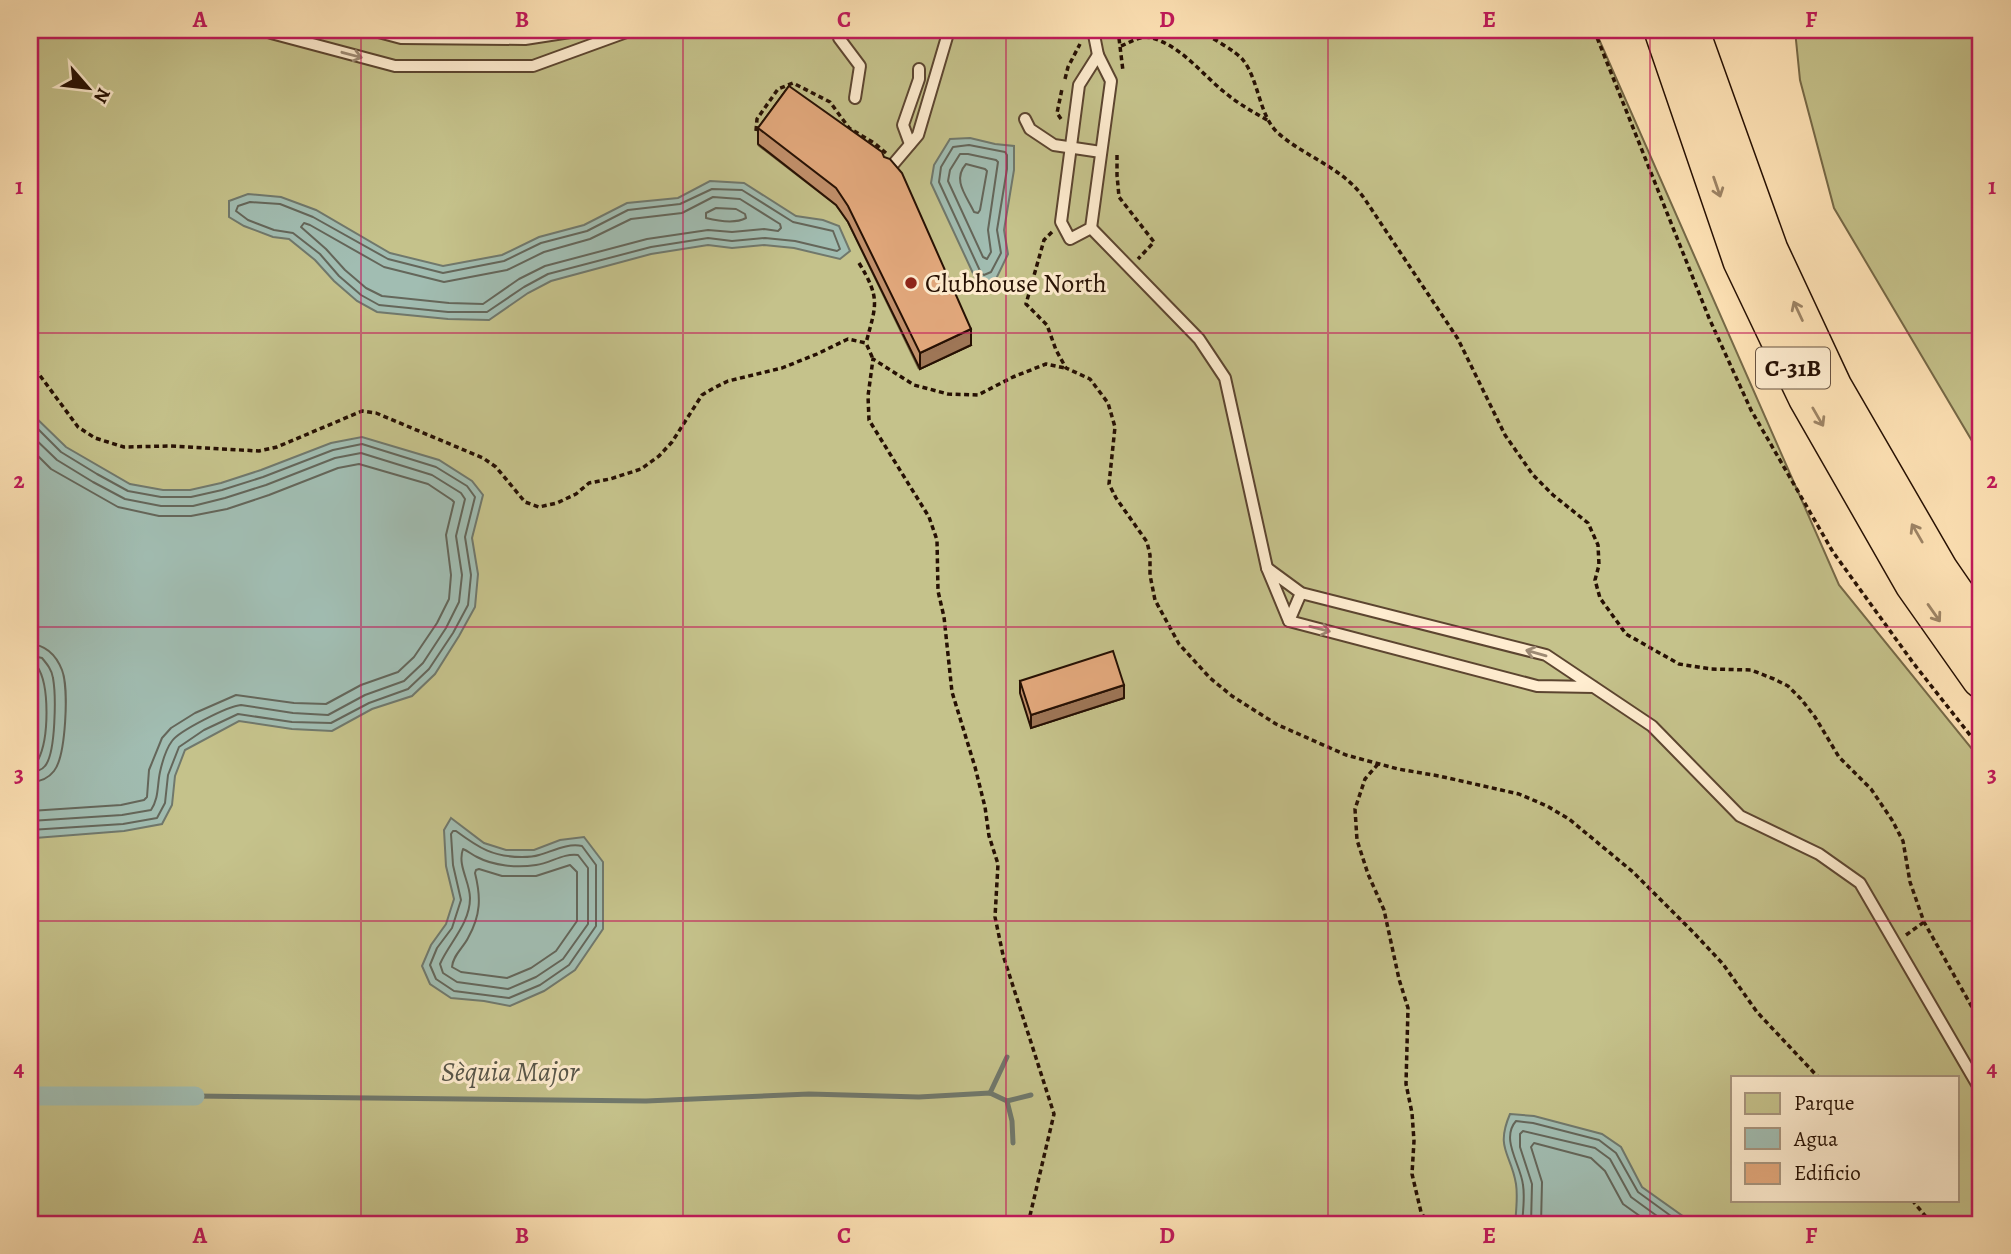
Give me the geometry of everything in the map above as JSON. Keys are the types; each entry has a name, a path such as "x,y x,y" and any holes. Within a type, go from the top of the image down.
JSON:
{"highway":[{"path":"1649,30 1672,98 1702,143"},
{"name":"C-31B","path":"1663,30 1742,261 1807,397 1914,584 1981,679"},
{"name":"C-31B","path":"1690,30 1769,250 1833,387 1939,570 1981,631"}],"lane":[{"path":"263,30 395,66 533,66 632,30"},
{"path":"371,30 401,38 525,39 583,30"},
{"path":"838,30 839,38 860,66 855,98"},
{"path":"890,168 918,135 949,30"},
{"path":"1091,229 1111,81 1098,55 1093,30"},
{"path":"1702,30 1709,84"},
{"path":"1091,229 1070,239 1061,222 1079,85 1098,55"},
{"path":"910,144 903,125 919,79 919,69"},
{"path":"1025,119 1030,130 1054,145 1101,152"},
{"path":"1091,229 1199,340 1225,378 1267,568 1289,621"},
{"path":"1267,568 1301,593 1546,655 1652,726 1740,816 1819,854 1860,883 1981,1091"},
{"path":"1289,621 1301,593"},
{"path":"1289,621 1538,685 1594,687"}],"path":[{"path":"1118,30 1123,76"},
{"path":"1199,30 1243,59 1275,131 1307,154 1332,167 1357,188 1458,339 1505,435 1533,475 1588,523 1598,545 1599,565 1595,580 1600,598 1626,634 1679,664 1711,669 1751,670 1788,686 1815,717 1839,757 1871,789 1892,820 1903,841 1910,882 1924,922 1981,1023"},
{"path":"1594,30 1709,318 1751,410 1833,552 1914,664 1981,749"},
{"path":"1972,30 1981,39"},
{"path":"1121,46 1141,37 1152,38 1170,47 1194,63 1224,92 1271,122"},
{"path":"756,131 757,119 778,89 793,83 830,102 849,128 886,153 890,168"},
{"path":"1117,153 1119,197 1154,242 1130,268"},
{"path":"1061,222 1044,240 1026,304 1047,325 1066,368"},
{"path":"859,263 872,285 876,305 866,344 873,359 868,396 869,420 929,517 937,540 938,591 944,617 952,692 975,767 989,836 998,864 995,917 1000,943 1054,1114 1028,1224"},
{"path":"30,362 78,428 95,438 124,447 170,446 259,451 277,447 362,411 376,413 483,458 496,467 524,502 539,506 557,503 576,494 589,483 641,469 672,442 702,396 728,381 782,368 848,339 866,344"},
{"path":"873,359 914,384 948,394 978,395 1013,377 1046,365 1066,368 1090,379 1108,403 1115,427 1109,484 1147,542 1155,600 1178,644 1210,678 1232,696 1276,724 1346,755 1519,794 1570,819 1633,872 1693,932 1723,964 1757,1012 1817,1076"},
{"path":"1378,764 1365,779 1355,809 1357,840 1384,910 1408,1008 1406,1084 1414,1141 1412,1174 1421,1212 1428,1224"},
{"path":"1895,942 1924,922"},
{"path":"1914,1202 1932,1224"}],"green space":[{"path":"30,30 1595,30 1839,585 1981,760 1981,1224 30,1224","holes":["758,145 902,190 919,369 848,222 836,205"]},
{"path":"1795,30 1981,30 1981,456 1834,208 1800,80"}],"water":[{"path":"970,138 1014,146 1014,170 1004,230 1008,254 996,279 978,284 931,183 934,165 950,139"},
{"path":"710,181 744,183 796,216 823,220 839,226 850,251 840,259 794,248 764,245 732,248 708,245 651,254 551,281 489,320 448,319 377,312 357,301 289,239 273,237 229,217 229,201 248,194 281,197 316,210 390,253 443,266 502,255 539,237 584,225 627,203 678,198"},
{"path":"30,412 66,447 130,484 163,490 190,490 221,483 331,443 362,437 439,460 472,481 483,495 472,538 478,574 475,607 435,674 412,696 372,709 332,731 292,729 239,721 185,750 175,776 172,805 162,824 124,831 35,838 30,836 30,763 37,746 38,711 37,680 30,665"},
{"path":"451,818 484,843 506,850 534,850 560,840 584,837 603,862 603,929 575,970 544,991 510,1006 451,998 430,984 422,966 431,945 446,924 454,899 446,866 444,830"},
{"path":"1510,1114 1534,1116 1602,1134 1621,1147 1642,1187 1694,1224 1515,1224 1516,1184 1504,1143"}],"building":[{"name":"Clubhouse North","path":"789,86 882,152 902,173 971,329 920,353 848,206 836,188 758,128"},
{"path":"1113,651 1124,685 1031,715 1020,681"}],"waterway":[{"name":"Sèquia Major","path":"990,1093 1007,1057"},
{"name":"Sèquia Major","path":"195,1096 646,1101 809,1094 919,1097 990,1093 1007,1101 1012,1121 1013,1143"},
{"name":"Sèquia Major","path":"1007,1101 1031,1095"},
{"name":"Sèquia Major","path":"30,1096 195,1096"}],"place":[{"name":"Clubhouse North","path":"911,283"}]}
